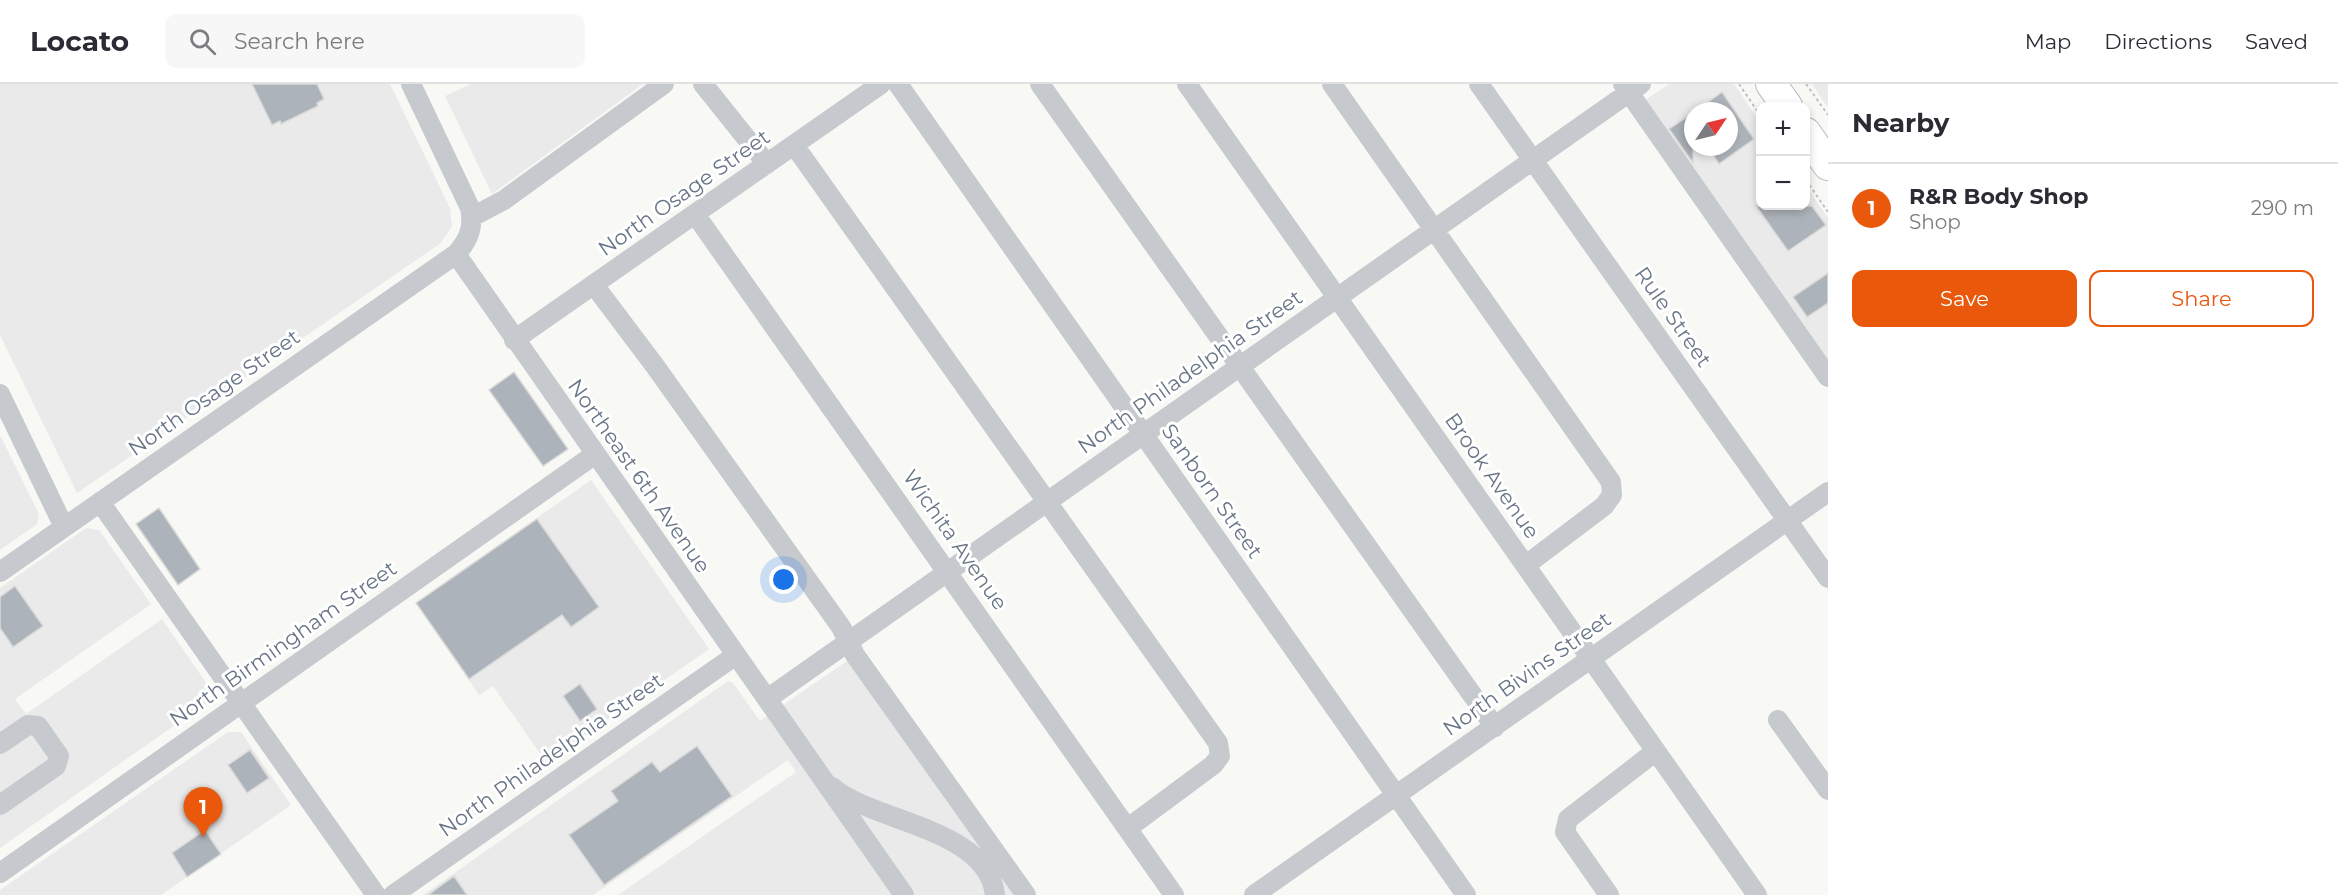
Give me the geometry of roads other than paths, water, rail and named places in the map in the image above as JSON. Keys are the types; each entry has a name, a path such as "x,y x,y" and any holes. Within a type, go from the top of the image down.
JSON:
{"highway":[{"path":"1771,84 1784,102"},
{"path":"1810,139 1828,165"}],"street":[{"path":"411,84 466,197 472,217 469,235 456,254"},
{"path":"472,217 504,200 664,84"},
{"path":"703,84 767,164"},
{"name":"North Osage Street","path":"514,340 881,84"},
{"name":"Sanborn Street","path":"898,84 1466,895"},
{"path":"1040,84 1495,727"},
{"name":"Brook Avenue","path":"1187,84 1757,895"},
{"path":"1332,84 1611,482 1612,495 1604,506 1526,565"},
{"name":"Rule Street","path":"1479,84 1828,578"},
{"path":"1631,87 1828,377"},
{"name":"North Philadelphia Street","path":"767,699 1533,160 1631,87"},
{"path":"794,145 1218,743 1220,756 1214,765 1128,828"},
{"name":"Wichita Avenue","path":"695,214 1174,895"},
{"name":"North Osage Street","path":"0,572 456,254"},
{"name":"Northeast 6th Avenue","path":"456,254 594,455 904,895"},
{"path":"594,285 662,376 841,627 855,655 1026,895"},
{"path":"0,394 64,527"},
{"name":"North Birmingham Street","path":"0,873 594,455"},
{"name":"North Bivins Street","path":"1254,895 1828,492"},
{"path":"100,502 376,895"},
{"name":"North Philadelphia Street","path":"393,895 736,655"},
{"path":"1778,720 1828,790"},
{"path":"0,744 28,725 38,726 59,756 56,766 0,805"},
{"path":"1609,895 1565,832 1565,825 1568,819 1656,751"},
{"path":"821,777 839,792 936,832 968,853 983,868 994,884 996,895"}],"place":[{"name":"R&R Body Shop","path":"203,837"}]}
